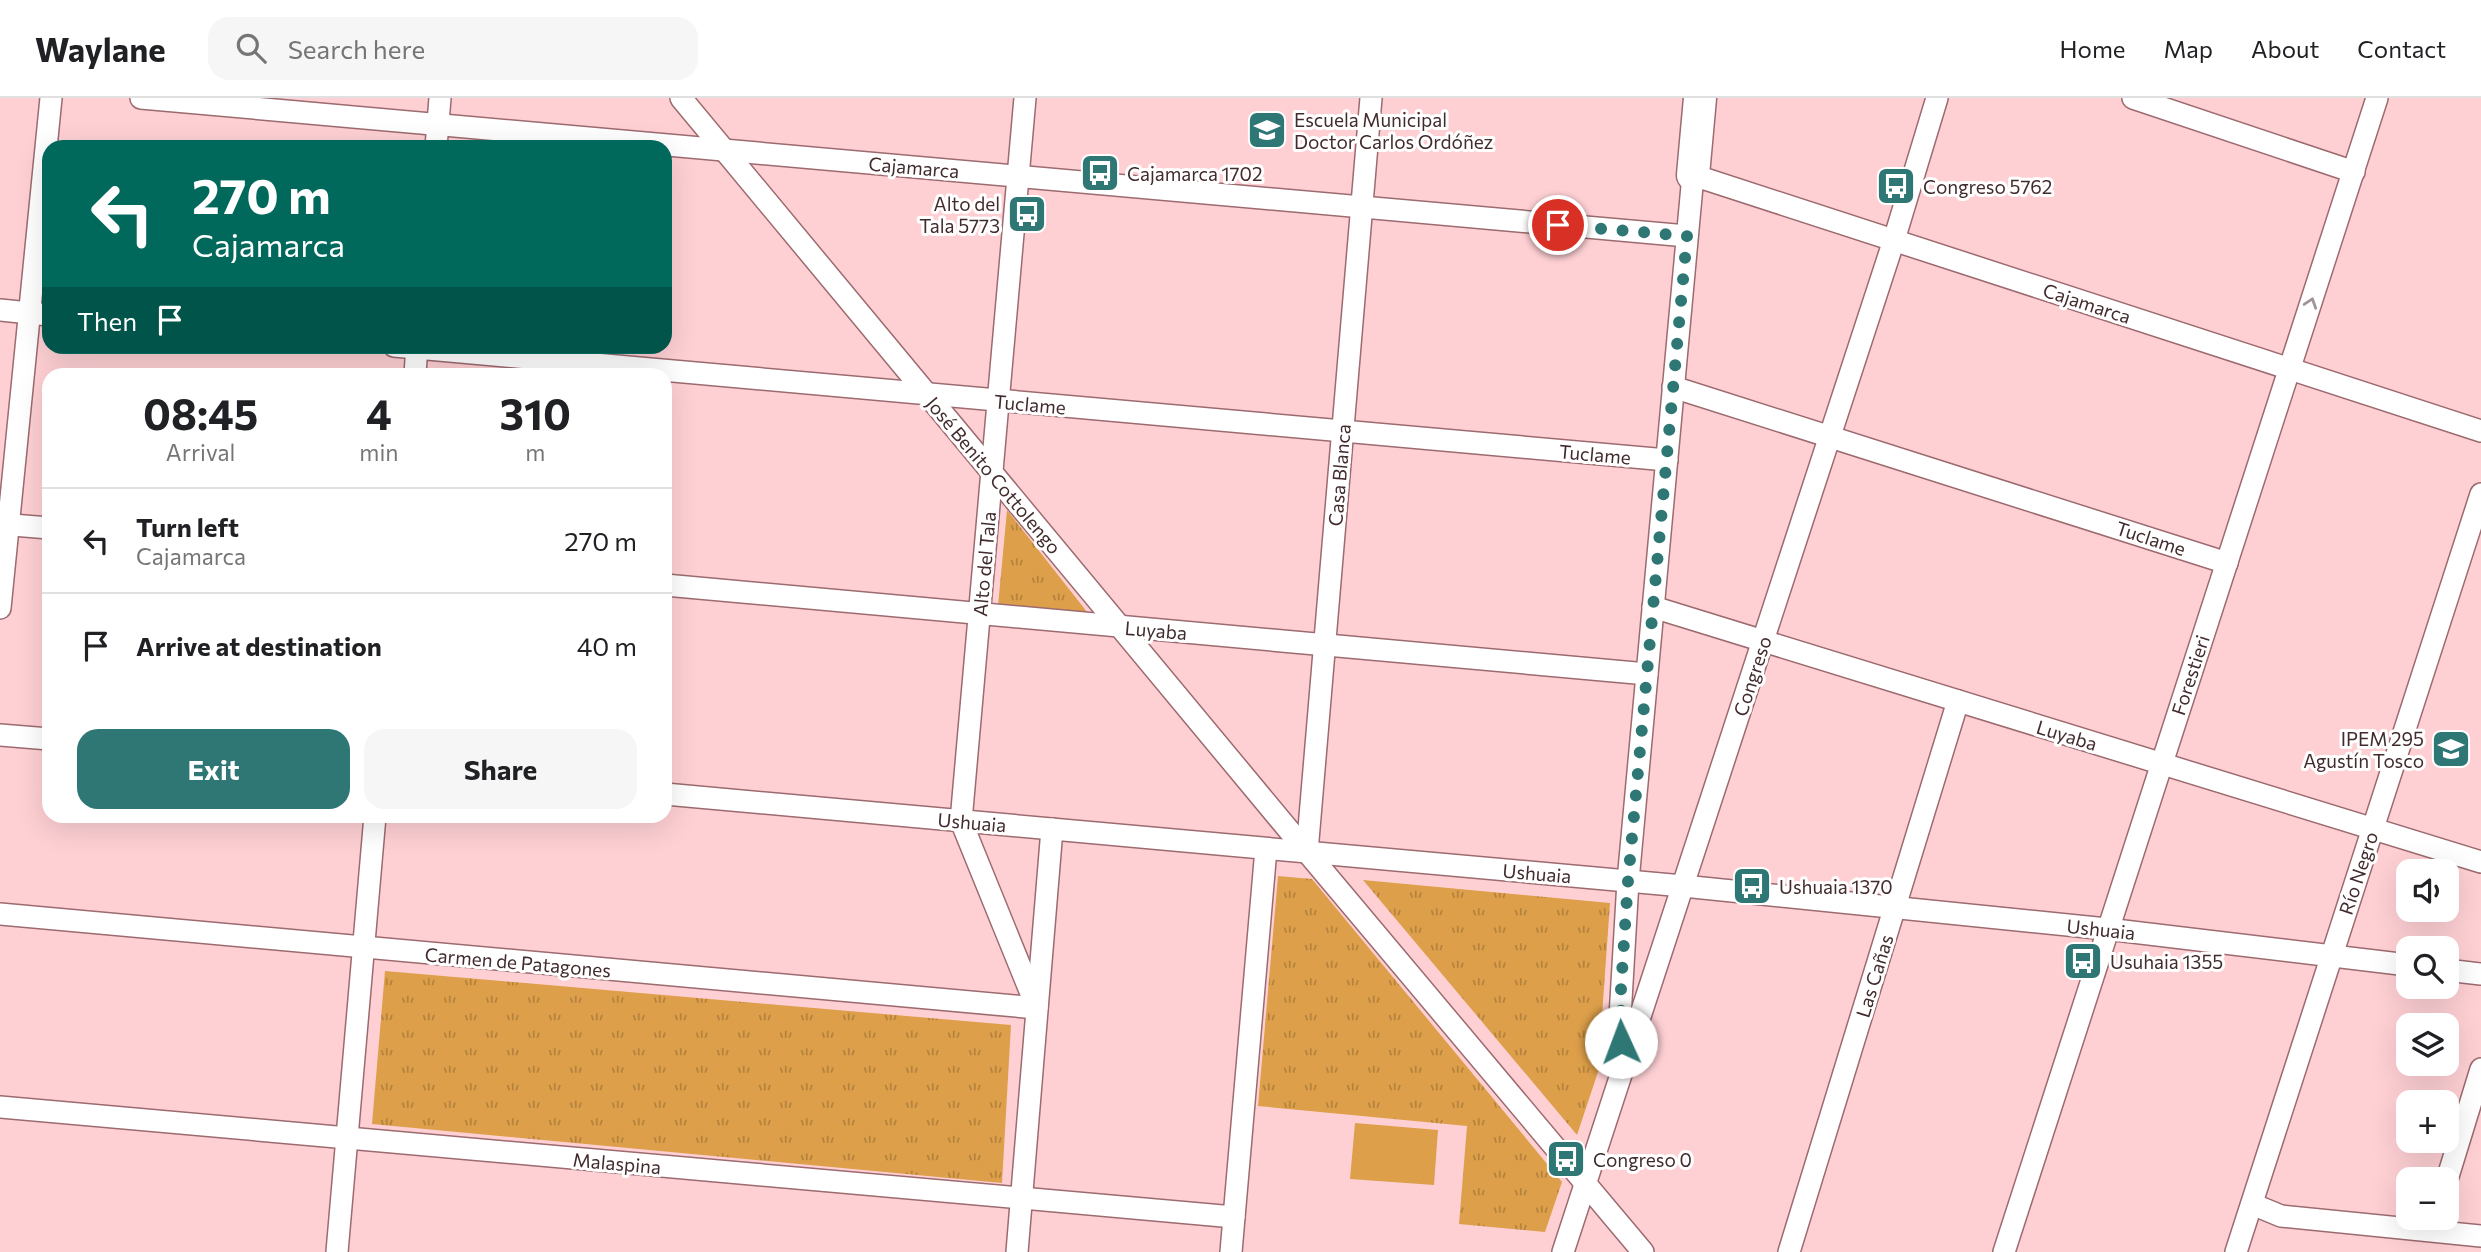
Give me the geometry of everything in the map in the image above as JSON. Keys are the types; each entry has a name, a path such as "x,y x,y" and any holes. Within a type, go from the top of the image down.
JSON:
{"main road":[{"path":"1693,175 1700,98"}],"street":[{"path":"49,140 51,98"},
{"name":"Cajamarca","path":"141,98 622,140"},
{"path":"437,140 440,98"},
{"name":"José Benito Cottolengo","path":"681,98 1643,1252"},
{"name":"Alto del Tala","path":"961,821 1025,98"},
{"name":"Casa Blanca","path":"1307,852 1371,98"},
{"name":"Congreso","path":"1563,1252 1894,240 1937,98"},
{"path":"2133,98 2354,172"},
{"name":"Forestieri","path":"2004,1252 2377,98"},
{"name":"Cajamarca","path":"672,144 1687,236"},
{"path":"1623,1067 1620,1017 1628,881 1693,175"},
{"name":"Cajamarca","path":"1693,175 2481,431"},
{"path":"0,608 4,524 39,314 42,260"},
{"path":"0,310 39,314"},
{"name":"Tuclame","path":"482,354 634,368"},
{"name":"Tuclame","path":"672,371 1667,460"},
{"name":"Tuclame","path":"1673,387 2227,563"},
{"name":"Río Negro","path":"2236,1252 2481,494"},
{"path":"4,524 42,527"},
{"name":"Luyaba","path":"672,586 1647,674"},
{"name":"Luyaba","path":"1653,607 2481,862"},
{"name":"Las Cañas","path":"1789,1252 1958,701"},
{"path":"0,736 42,739"},
{"name":"Ushuaia","path":"672,795 1683,886 2107,929 2396,963"},
{"path":"961,821 1037,1008"},
{"path":"337,1252 374,823"},
{"path":"1017,1252 1052,829"},
{"path":"1231,1252 1266,849"},
{"name":"Carmen de Patagones","path":"0,914 1037,1008"},
{"path":"2459,971 2481,974"},
{"path":"2451,1167 2481,1069"},
{"name":"Malaspina","path":"0,1107 1234,1217"},
{"path":"2252,1204 2281,1216 2396,1223"},
{"path":"2456,1230 2481,1236"}],"green space":[{"path":"1007,510 1091,617 998,606"},
{"path":"1278,876 1312,879 1562,1182 1545,1232 1459,1224 1467,1126 1258,1106"},
{"path":"1363,880 1610,903 1598,1072 1577,1135"},
{"path":"385,971 1011,1025 1002,1183 372,1124"},
{"path":"1355,1123 1438,1130 1434,1185 1350,1179"}],"place":[{"name":"Escuela Municipal Doctor Carlos Ordóñez","path":"1267,130"},
{"name":"Cajamarca 1702","path":"1100,173"},
{"name":"Congreso 5762","path":"1896,186"},
{"name":"Alto del Tala 5773","path":"1027,214"},
{"name":"IPEM 295 Agustín Tosco","path":"2451,749"},
{"name":"Ushuaia 1370","path":"1752,886"},
{"name":"Usuhaia 1355","path":"2083,961"},
{"name":"Congreso 0","path":"1566,1159"}],"route":[{"path":"1558,225 1687,236 1628,881 1621,988 1621,1042"}]}
